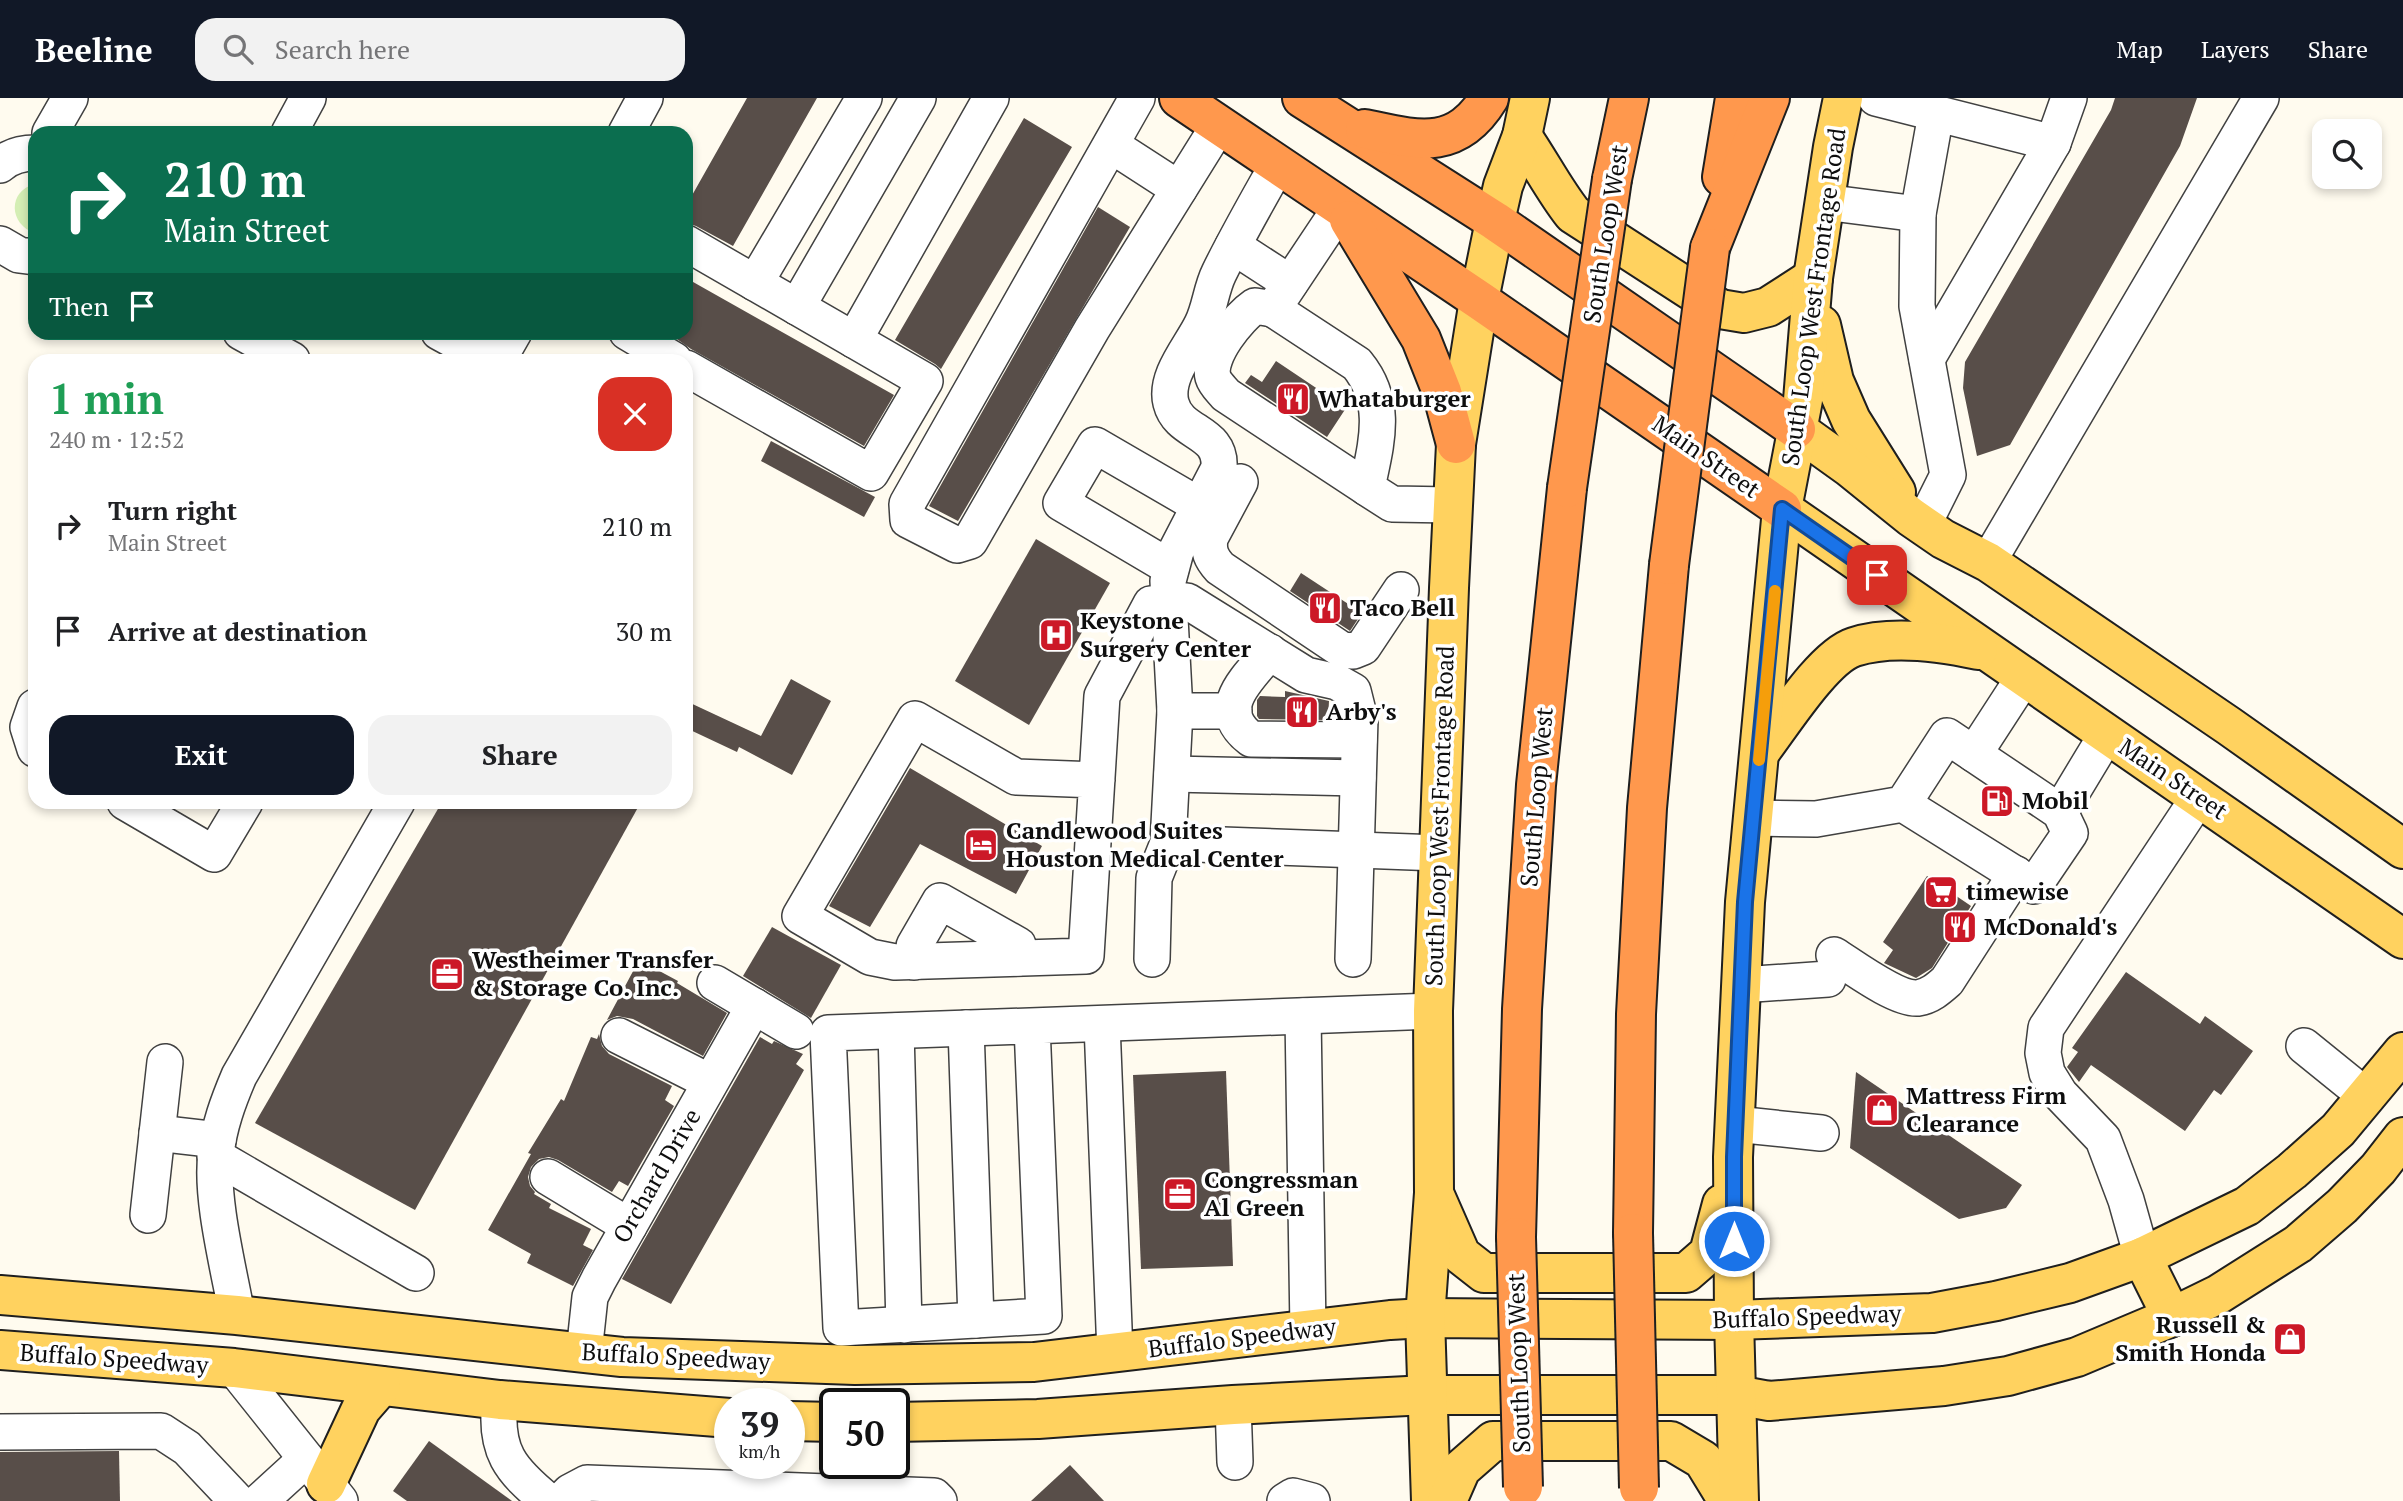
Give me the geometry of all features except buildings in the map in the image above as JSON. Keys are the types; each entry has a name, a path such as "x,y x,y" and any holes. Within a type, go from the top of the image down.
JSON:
{"highway":[{"name":"Main Street","path":"1179,98 1782,509"},
{"path":"1323,107 1417,140 1433,139 1463,128 1475,118 1489,98"},
{"path":"1612,179 1618,98"},
{"name":"South Loop West","path":"1523,1494 1516,1237 1522,1009 1536,785 1567,488 1612,179 1629,98"},
{"path":"1639,1495 1633,1233 1636,1014 1646,822 1670,565 1710,248 1735,98"},
{"path":"1710,248 1770,98"},
{"path":"1323,107 1495,220 1796,429"},
{"path":"1341,207 1421,339 1441,392 1456,444"}],"main road":[{"name":"South Loop West Frontage Road","path":"1431,1501 1425,1318 1434,1193 1433,1011 1456,444 1495,220 1522,136 1530,98"},
{"name":"South Loop West Frontage Road","path":"1739,1501 1734,1320 1734,1141 1745,902 1782,509 1803,400 1813,278 1843,98"},
{"path":"1522,136 1545,169 1558,195 1573,214 1720,309 1744,313 1768,307 1813,278 1822,333 1834,381 1851,420 1917,521"},
{"path":"1796,429 1943,539 1988,562 2401,844"},
{"name":"Main Street","path":"1782,509 2403,939"},
{"path":"1760,752 1819,675 1853,647 1898,640 1933,642 1990,653"},
{"name":"Buffalo Speedway","path":"0,1295 237,1315 622,1357 855,1365 1034,1362 1425,1318 1734,1320 1932,1313 2070,1283 2142,1257 2247,1206 2338,1130 2403,1052"},
{"path":"910,1422 1038,1419 1427,1395 1736,1395 1769,1401 1944,1386 2008,1376 2077,1357 2219,1294 2298,1244 2378,1170 2403,1138"},
{"path":"1434,1193 1461,1255 1485,1273 1686,1273 1709,1253 1734,1141"},
{"path":"2142,1257 2172,1317"},
{"path":"234,1368 237,1315"},
{"name":"Buffalo Speedway","path":"0,1350 234,1368 500,1400 714,1417"},
{"path":"618,1411 622,1357"},
{"path":"1034,1362 1038,1419"},
{"path":"323,1486 361,1409 381,1386"},
{"path":"1447,1501 1461,1469 1493,1441 1671,1441 1703,1460 1728,1501"}],"street":[{"path":"54,126 70,98"},
{"path":"293,126 308,98"},
{"path":"630,126 645,98"},
{"path":"755,283 864,98"},
{"path":"797,307 918,98"},
{"path":"1137,98 907,504 908,520 957,545 970,541 1092,329 1219,125"},
{"path":"1876,98 2053,144"},
{"path":"1927,359 2053,144 2069,98"},
{"path":"1988,562 2261,98"},
{"path":"854,340 988,99"},
{"path":"1917,521 1948,475 1917,306 1918,214 1937,114"},
{"path":"1111,145 1179,189"},
{"path":"0,165 22,153 28,153"},
{"path":"1152,960 1154,878 1168,843 1172,774 1175,711 1170,585 1176,551 1219,468 1220,455 1212,442 1182,422 1171,405 1170,391 1174,375 1203,322 1217,276 1278,164"},
{"path":"1824,202 1918,214"},
{"path":"1341,207 1282,296 1255,306 1233,327 1212,362 1212,374 1216,384 1226,395 1392,504 1452,505"},
{"path":"0,244 19,255 28,256"},
{"path":"1233,246 1365,374 1379,414 1367,488"},
{"path":"693,247 925,381 871,473 693,372"},
{"path":"256,340 281,354"},
{"path":"454,340 479,354"},
{"path":"640,340 664,354"},
{"path":"1199,506 1095,445 1061,503 1170,585 1187,601 1306,675 1337,682 1353,691 1358,705 1359,740 1353,960"},
{"path":"1240,482 1210,538 1212,559 1220,568 1342,650 1353,651 1363,647 1401,590"},
{"path":"1097,779 1016,777 915,719 800,916 870,957 895,962 1086,956 1097,779 1101,696 1152,604 1170,585"},
{"path":"1270,652 1240,688 1233,717 1241,732 1251,739 1359,740"},
{"path":"1974,754 2024,677"},
{"path":"1175,711 1234,711"},
{"path":"2060,812 2108,734"},
{"path":"1753,818 1816,819 1902,804 2034,886 2070,833 2060,812 1947,736 1902,804"},
{"path":"1172,774 1358,779"},
{"path":"2142,1257 2126,1200 2103,1139 2060,1094 2047,1073 2043,1053 2046,1028 2199,797"},
{"path":"137,809 214,854 241,809"},
{"path":"237,1315 217,1201 217,1148 223,1114 239,1076 393,809"},
{"path":"1168,843 1439,853"},
{"path":"1741,985 1831,967 1899,994 1916,998 1933,994 1947,981 2016,874"},
{"path":"914,962 914,946 940,901 1018,944 1018,958"},
{"path":"715,983 796,1031"},
{"name":"Orchard Drive","path":"584,1353 590,1297 754,1006"},
{"path":"1032,1026 1044,1316 841,1328 828,1034 966,1028 1433,1011"},
{"path":"1303,1016 1308,1330"},
{"path":"1101,1024 1115,1353"},
{"path":"966,1028 976,1320"},
{"path":"896,1031 904,1325"},
{"path":"620,1036 710,1082"},
{"path":"2304,1046 2367,1097"},
{"path":"148,1215 165,1062"},
{"path":"157,1133 217,1148 416,1273"},
{"path":"1734,1141 1821,1133"},
{"path":"548,1177 629,1226"},
{"path":"0,1432 161,1431 187,1448 239,1499 323,1486 234,1368"},
{"path":"500,1400 499,1430 508,1459 519,1478 548,1501"},
{"path":"1233,1405 1236,1462"},
{"path":"561,1501 569,1492 587,1483 934,1496 939,1501"},
{"path":"1286,1501 1293,1496 1312,1501"}],"green space":[{"path":"28,187 28,230 20,223 15,208 16,200"}],"slow traffic":[{"path":"1759,760 1775,591"}],"place":[{"name":"Whataburger","path":"1293,399"},
{"name":"Taco Bell","path":"1325,608"},
{"name":"Keystone Surgery Center","path":"1056,635"},
{"name":"Arby's","path":"1302,712"},
{"name":"Mobil","path":"1997,801"},
{"name":"Candlewood Suites Houston Medical Center","path":"981,845"},
{"name":"timewise","path":"1941,892"},
{"name":"McDonald's","path":"1960,927"},
{"name":"Westheimer Transfer & Storage Co. Inc.","path":"447,974"},
{"name":"Mattress Firm Clearance","path":"1882,1110"},
{"name":"Congressman Al Green","path":"1180,1194"},
{"name":"Russell & Smith Honda","path":"2290,1339"}],"route":[{"path":"1734,1241 1734,1157 1745,902 1782,509 1877,575"}]}
